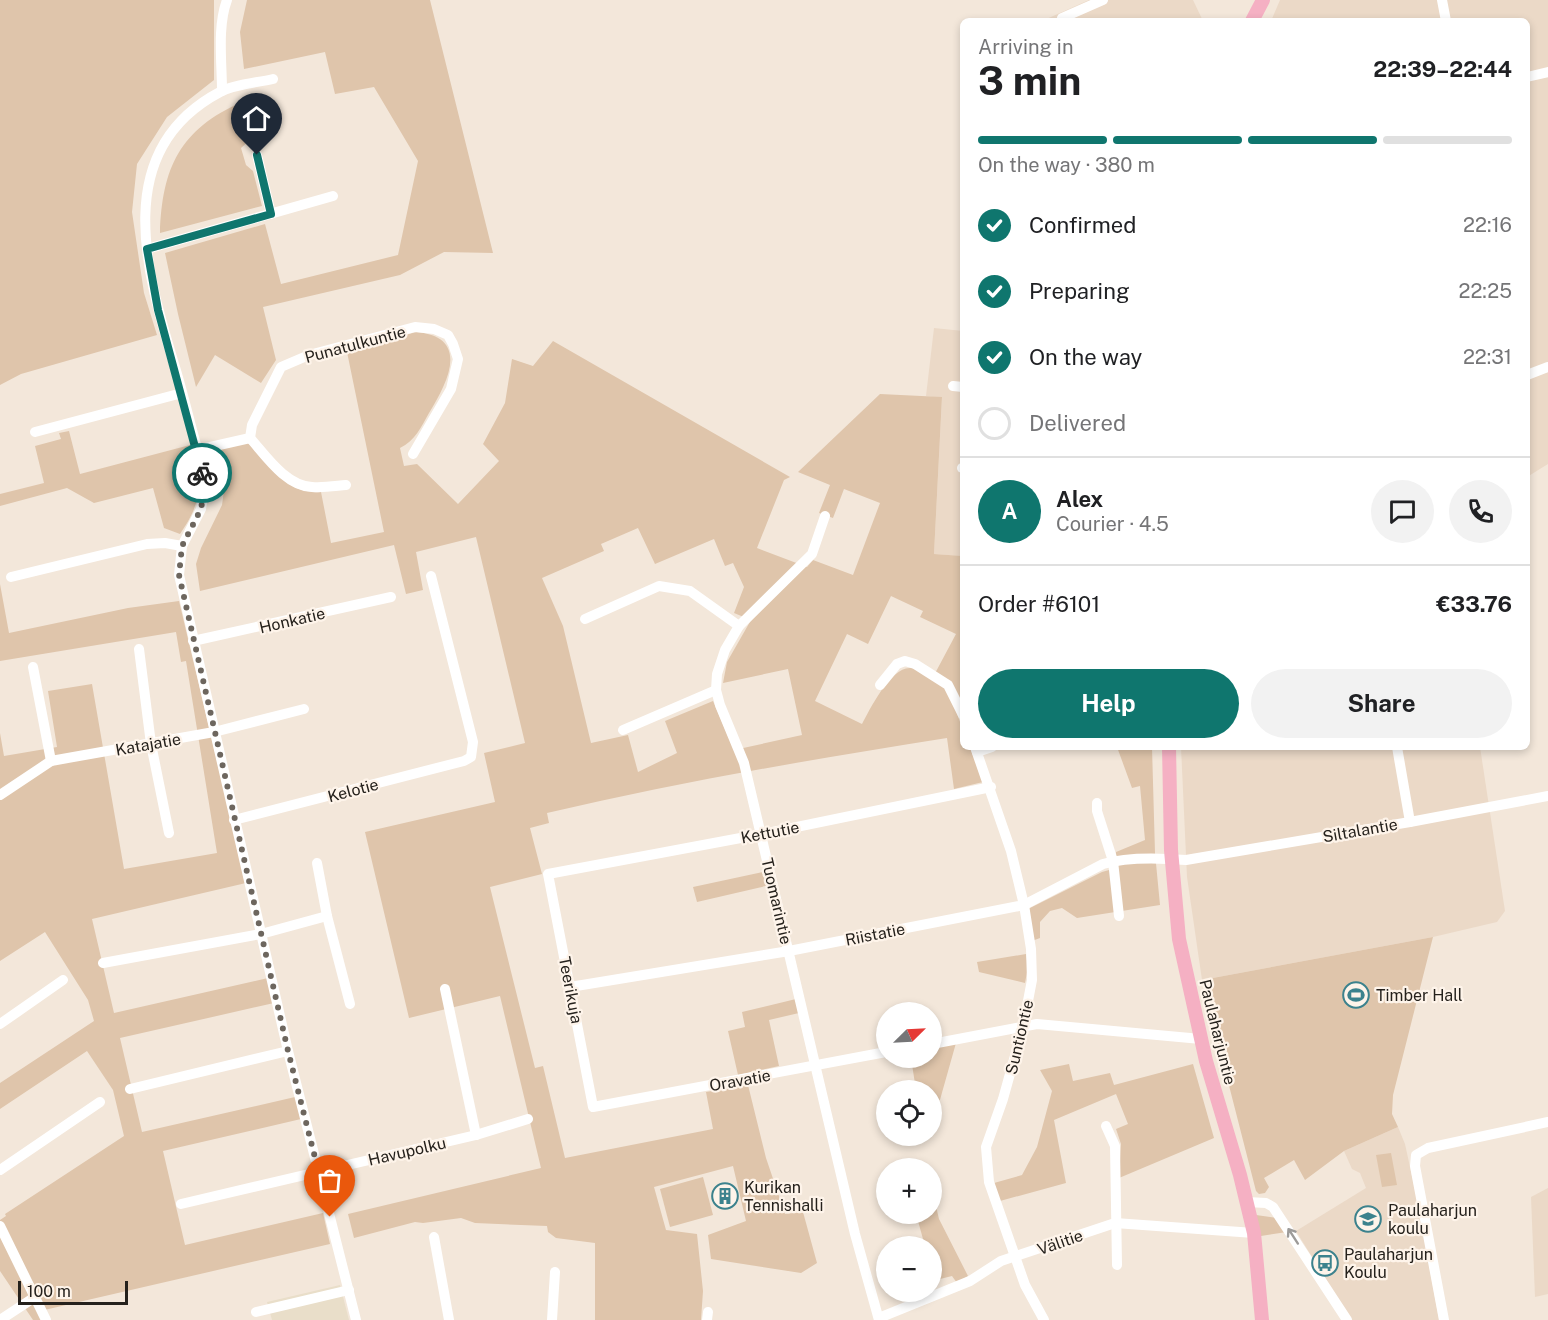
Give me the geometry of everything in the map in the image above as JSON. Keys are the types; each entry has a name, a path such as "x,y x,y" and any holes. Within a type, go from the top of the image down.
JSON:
{"main road":[{"path":"1254,18 1263,0"},
{"name":"Paulaharjuntie","path":"1169,750 1171,858 1179,939 1201,1039 1254,1233 1262,1320"}],"street":[{"path":"222,91 222,33 227,0"},
{"path":"1062,18 1103,0"},
{"path":"1442,0 1445,18"},
{"path":"1530,76 1548,72"},
{"path":"273,79 222,91 202,103 182,121 166,142 153,167 146,192 144,217 155,298 202,466 204,491 201,509 182,546 179,575 288,1051 356,1320"},
{"path":"257,155 271,214"},
{"path":"147,249 333,196"},
{"name":"Punatulkuntie","path":"250,438 252,425 281,367 309,355 415,327 434,329 448,335 458,359 451,389 413,454"},
{"path":"1530,374 1548,367"},
{"path":"34,432 182,393"},
{"path":"197,450 250,438 273,465 293,482 310,487 346,485"},
{"name":"Tuomarintie","path":"825,516 812,554 740,626 725,650 717,674 716,690 744,763 862,1264 879,1319"},
{"path":"10,577 147,544 165,543 182,546"},
{"name":"Kelotie","path":"234,820 464,761 471,757 473,742 431,576"},
{"path":"585,619 659,586 690,591 740,626"},
{"name":"Honkatie","path":"194,642 391,597"},
{"path":"139,649 151,744 169,833"},
{"path":"880,685 897,664 905,661 915,664 948,685 960,709"},
{"path":"33,668 51,761"},
{"path":"623,730 716,690"},
{"name":"Katajatie","path":"0,795 51,761 214,732 304,709"},
{"name":"Suntiontie","path":"976,750 991,787 1011,851 1024,904 1032,980 1023,1027 1003,1099 986,1147 989,1182 1025,1285 1044,1320"},
{"path":"1398,750 1410,822"},
{"name":"Kettutie","path":"548,874 762,834 991,787"},
{"name":"Siltalantie","path":"1171,858 1186,860 1548,796"},
{"path":"1097,804 1097,811 1113,861 1119,916"},
{"name":"Riistatie","path":"570,987 789,951 1024,904 1113,861 1171,858"},
{"path":"316,863 350,1004"},
{"name":"Teerikuja","path":"548,874 594,1107"},
{"path":"103,963 261,934 327,916"},
{"path":"0,1024 63,980"},
{"path":"445,989 476,1135"},
{"path":"942,1042 1037,1024 1201,1039"},
{"path":"130,1089 288,1051"},
{"name":"Oravatie","path":"594,1107 876,1054"},
{"path":"0,1170 100,1102"},
{"name":"Havupolku","path":"181,1204 476,1135 528,1119"},
{"path":"1444,1320 1415,1166 1416,1155 1428,1148 1548,1122"},
{"path":"1106,1126 1115,1146 1117,1265"},
{"path":"1247,1202 1266,1203 1273,1207 1347,1320"},
{"name":"Välitie","path":"879,1319 970,1281 1001,1261 1115,1223 1254,1233"},
{"path":"0,1226 46,1320"},
{"path":"434,1237 449,1320"},
{"path":"552,1320 555,1272"},
{"path":"256,1312 349,1290"},
{"path":"0,1320 35,1296"}],"shaded area":[{"path":"0,0 214,0 214,80 167,117 137,164 132,212 144,293 157,335 21,374 0,385"},
{"path":"247,0 430,0 493,253 444,252 400,275 263,307 276,360 261,383 215,355 196,387 165,253 265,224 281,284 398,255 418,161 374,87 335,94 325,52 244,69 240,32"},
{"path":"1089,0 1193,0 1202,18 1049,18"},
{"path":"1280,0 1548,0 1548,464 1530,475 1530,18 1272,18"},
{"path":"242,102 250,140 241,148 246,165 253,171 262,206 160,233 165,189 170,170 179,153 189,138 203,125"},
{"path":"934,328 960,331 960,556 934,554 942,398 926,396"},
{"path":"416,332 433,336 444,342 449,352 450,363 448,375 436,401 417,433 410,442 400,448 404,466 417,464 458,504 499,461 483,444 505,403 512,359 533,366 553,341 790,477 784,480 757,548 807,567 813,560 853,575 880,503 844,489 833,518 819,513 830,485 798,472 880,394 942,397 934,554 960,556 960,709 956,711 960,722 960,750 971,750 983,782 954,789 947,738 647,791 547,813 549,823 530,828 542,874 490,887 535,1068 543,1066 565,1158 713,1129 706,1092 748,1085 766,1158 785,1214 803,1212 817,1263 801,1273 711,1259 708,1235 746,1221 733,1166 654,1187 666,1230 697,1234 703,1291 701,1320 595,1320 595,1243 556,1238 548,1232 547,1226 475,1223 461,1218 415,1222 354,1238 348,1214 541,1168 500,996 409,1018 365,832 495,802 484,753 525,743 476,537 416,552 423,590 406,594 394,545 200,591 196,564 201,548 222,505 224,491 217,450 249,442 272,469 289,484 309,492 321,492 331,543 384,532 347,352","holes":["638,528 655,564 714,539 725,566 733,563 744,587 734,613 751,620 727,662 723,683 788,669 802,735 734,750 713,701 665,721 677,753 638,772 628,735 591,743 563,626 542,578 604,551 601,544","891,596 923,611 920,617 956,634 932,679 920,671 911,668 903,669 882,690 862,724 815,701 847,634 868,644"]},
{"path":"69,431 80,474 190,445 198,481 197,501 180,534 164,528 153,488 94,503 67,488 0,506 0,494 44,483 35,446 61,439 59,433"},
{"path":"0,584 9,633 128,608 179,601 246,883 92,919 114,1013 268,978 274,1003 120,1038 142,1132 295,1097 301,1119 163,1151 185,1245 323,1213 330,1244 40,1311 43,1320 33,1320 0,1271 0,1220 6,1216 5,1214 124,1136 113,1090 87,1051 0,1109 0,1083 94,1021 88,1000 45,932 0,961 0,733 4,756 57,747 48,691 92,684 124,869 217,853 186,661 181,662 176,632 0,661"},
{"path":"1118,750 1152,750 1155,853 1160,905 1077,918 1062,908 1050,911 1040,922 1040,938 1032,941 1028,909 1102,872 1116,868 1116,852 1145,840 1140,786 1132,788"},
{"path":"1181,750 1480,750 1505,911 1497,922 1433,937 1202,980 1187,877"},
{"path":"767,871 770,885 697,902 693,887"},
{"path":"1433,937 1393,1095 1392,1114 1398,1127 1344,1151 1305,1180 1294,1160 1264,1178 1269,1187 1265,1193 1259,1194 1256,1191 1202,980"},
{"path":"1026,954 1028,967 1025,983 979,972 977,962"},
{"path":"796,999 799,1013 769,1020 779,1066 738,1075 728,1031 745,1027 742,1012"},
{"path":"956,1043 942,1093 942,1080 914,1080 913,1068 942,1068 942,1046"},
{"path":"1069,1064 1073,1081 1110,1073 1114,1085 1193,1064 1214,1138 1119,1178 1121,1144 1116,1129 1128,1124 1116,1094 1054,1120 1066,1183 1000,1201 994,1183 1022,1175 1037,1147 1052,1091 1040,1070"},
{"name":"Paulaharjun koulu","path":"1398,1127 1405,1144 1418,1204 1439,1320 1351,1320 1296,1231 1366,1188 1360,1173 1352,1169 1344,1151"},
{"path":"1391,1153 1397,1185 1382,1187 1376,1155"},
{"path":"703,1177 713,1215 670,1227 660,1189"},
{"path":"1548,1188 1548,1294 1535,1297 1531,1197"},
{"path":"1256,1215 1277,1218 1287,1232 1261,1236"},
{"path":"919,1224 942,1224 968,1276 957,1283 952,1276 942,1278 942,1236 922,1236"},
{"path":"340,1285 349,1320 272,1320 267,1302"}],"way so far":[{"path":"202,473 204,491 201,509 182,546 179,575 288,1051 330,1217"}],"place":[{"name":"Timber Hall","path":"1356,995"},
{"name":"Kurikan Tennishalli","path":"725,1196"},
{"name":"Paulaharjun koulu","path":"1368,1219"},
{"name":"Paulaharjun Koulu","path":"1325,1263"}],"route":[{"path":"202,473 202,466 155,298 147,249 271,214 257,155"}]}
